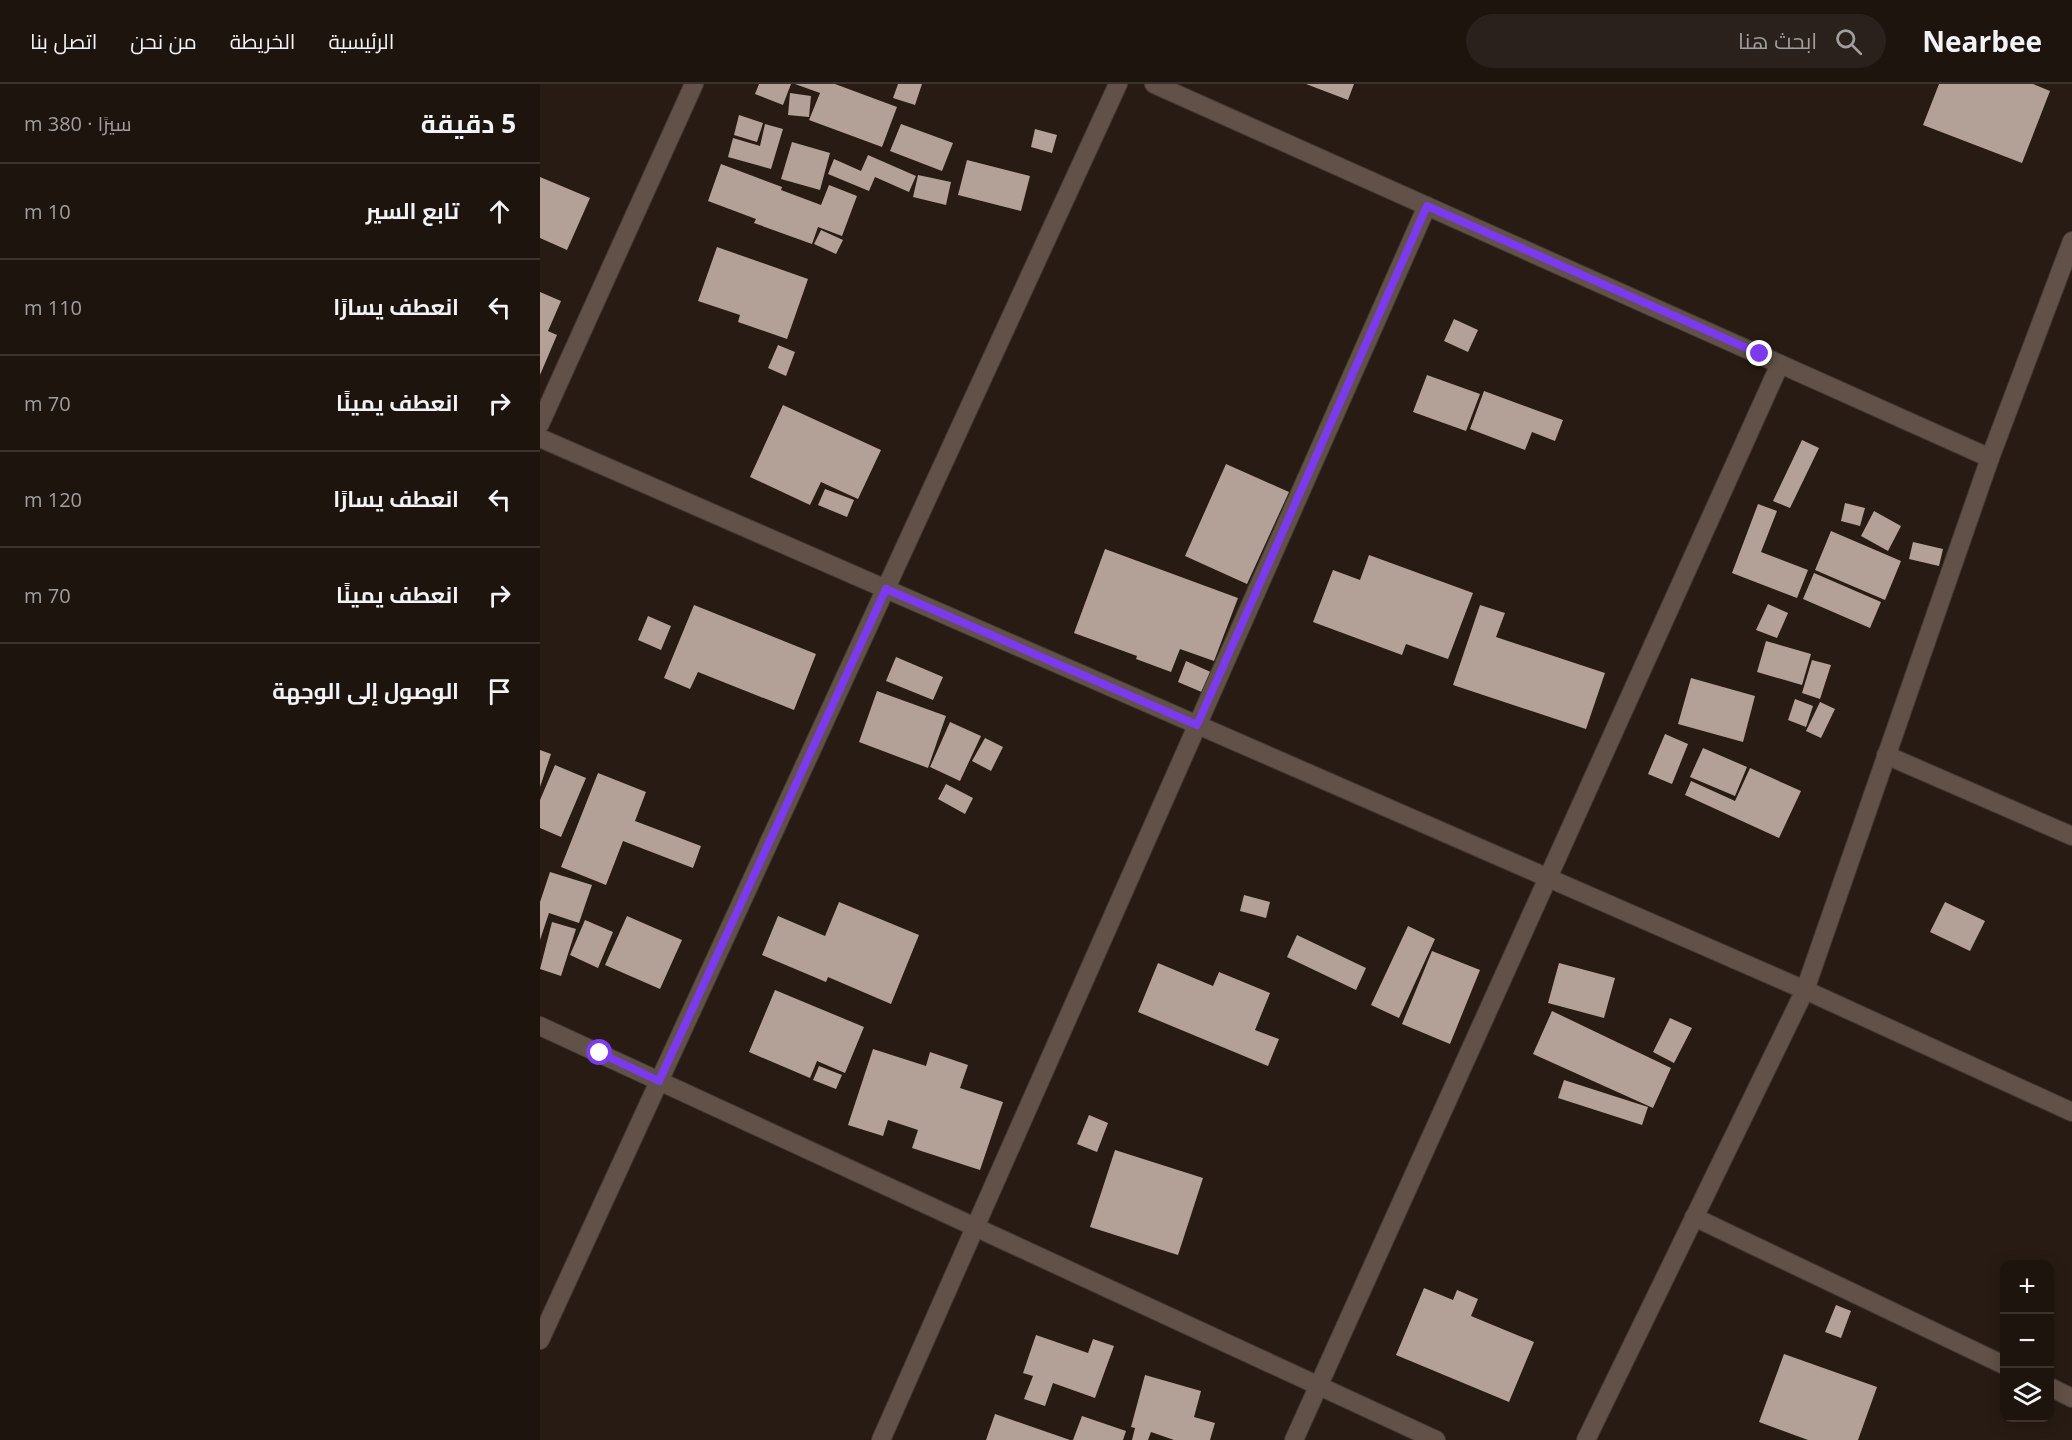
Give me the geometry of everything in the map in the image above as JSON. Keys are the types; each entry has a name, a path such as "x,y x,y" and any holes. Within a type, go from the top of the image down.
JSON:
{"street":[{"path":"540,424 694,84"},
{"path":"540,1340 1118,84"},
{"path":"1155,84 1184,90 1427,206 1990,458"},
{"path":"880,1440 1427,206"},
{"path":"1586,1440 1805,990 1990,458 2067,272 2072,242"},
{"path":"1294,1440 1780,364"},
{"path":"540,438 1805,990 2072,1112"},
{"path":"1886,755 2072,836"},
{"path":"540,1026 1436,1440"},
{"path":"1694,1217 2000,1363"},
{"path":"2054,1389 2072,1398"}],"building":[{"path":"759,84 791,84 783,105 755,94"},
{"path":"795,84 835,84 897,107 882,147 809,120 820,93"},
{"path":"898,84 922,84 915,105 893,98"},
{"path":"1306,84 1354,84 1348,100"},
{"path":"1939,84 2033,84 2050,91 2022,163 1923,125"},
{"path":"790,93 811,96 809,117 788,115"},
{"path":"739,115 763,123 757,142 734,135"},
{"path":"765,124 783,129 771,169 728,157 733,138 760,146"},
{"path":"901,124 953,143 942,171 890,151"},
{"path":"1035,129 1057,135 1052,153 1031,147"},
{"path":"792,142 830,153 820,190 781,179"},
{"path":"868,155 916,176 909,192 875,177 869,191 828,174 834,159 861,171"},
{"path":"967,160 1030,176 1021,211 958,195"},
{"path":"721,164 782,187 781,190 821,205 829,185 857,196 842,236 818,227 812,244 754,223 756,219 708,201"},
{"path":"918,175 951,182 946,205 913,197"},
{"path":"540,177 590,198 567,250 540,238"},
{"path":"821,230 843,240 836,254 814,244"},
{"path":"717,247 808,279 787,339 738,322 740,315 698,301"},
{"path":"540,292 561,301 548,331 557,335 540,375"},
{"path":"1454,319 1478,330 1468,352 1444,341"},
{"path":"778,345 795,352 786,376 768,368"},
{"path":"1427,375 1480,394 1466,431 1413,412"},
{"path":"1484,391 1563,420 1555,441 1532,432 1525,450 1470,429"},
{"path":"783,405 881,450 858,499 821,482 810,505 750,477"},
{"path":"1802,440 1819,448 1790,508 1773,501"},
{"path":"1226,464 1289,492 1247,584 1185,556"},
{"path":"825,489 854,500 847,517 818,505"},
{"path":"1845,503 1865,508 1860,526 1841,521"},
{"path":"1758,504 1777,511 1761,552 1808,570 1797,598 1732,573"},
{"path":"1874,511 1901,526 1888,551 1861,536"},
{"path":"1831,531 1901,561 1885,600 1815,570"},
{"path":"1913,542 1943,549 1939,566 1909,559"},
{"path":"1105,549 1238,598 1214,661 1180,649 1171,672 1136,659 1137,656 1074,633"},
{"path":"1369,555 1473,593 1448,659 1406,644 1402,655 1313,622 1333,570 1360,580"},
{"path":"1814,573 1881,602 1870,628 1803,599"},
{"path":"1768,604 1788,613 1777,638 1756,630"},
{"path":"694,605 816,654 794,710 698,672 690,689 664,678"},
{"path":"1480,605 1505,613 1496,637 1605,673 1586,729 1453,685"},
{"path":"648,616 671,626 661,650 638,640"},
{"path":"1766,641 1811,654 1802,685 1757,672"},
{"path":"896,657 943,677 933,700 886,681"},
{"path":"1812,660 1831,665 1820,699 1802,693"},
{"path":"1186,661 1213,673 1204,693 1178,682"},
{"path":"1691,678 1755,696 1743,742 1678,724"},
{"path":"877,691 946,716 928,768 859,742"},
{"path":"1795,699 1813,706 1806,727 1788,720"},
{"path":"1820,702 1835,709 1821,738 1806,731"},
{"path":"950,722 981,736 960,781 930,767"},
{"path":"1665,734 1688,744 1672,784 1648,774"},
{"path":"985,738 1003,747 991,771 972,761"},
{"path":"1703,748 1747,767 1735,796 1690,777"},
{"path":"540,750 551,754 540,787"},
{"path":"555,765 586,778 561,837 540,828 540,800"},
{"path":"1750,768 1801,791 1779,838 1685,795 1691,781 1735,801"},
{"path":"598,773 646,792 635,821 701,846 693,868 623,841 606,885 561,867"},
{"path":"946,784 973,798 965,814 938,799"},
{"path":"550,872 592,885 579,923 549,913 540,940 540,902"},
{"path":"1244,895 1270,902 1266,918 1240,911"},
{"path":"839,902 919,935 891,1004 828,977 826,982 762,955 778,916 825,936"},
{"path":"1945,902 1985,921 1970,951 1930,932"},
{"path":"627,916 682,940 660,989 605,965"},
{"path":"585,920 613,932 598,968 570,955"},
{"path":"552,922 576,929 561,976 540,969"},
{"path":"1408,926 1435,939 1399,1018 1371,1005"},
{"path":"1297,935 1366,968 1356,990 1287,957"},
{"path":"1432,951 1480,970 1450,1044 1402,1024"},
{"path":"1158,963 1213,986 1219,972 1270,993 1255,1030 1279,1039 1268,1066 1138,1012"},
{"path":"1559,963 1615,978 1604,1018 1548,1003"},
{"path":"775,990 864,1027 845,1073 817,1061 810,1078 749,1052"},
{"path":"1552,1011 1671,1068 1653,1108 1533,1054"},
{"path":"1670,1018 1692,1028 1674,1063 1653,1052"},
{"path":"873,1049 926,1066 930,1052 968,1065 960,1088 1003,1102 980,1170 912,1148 918,1130 888,1120 883,1136 848,1125"},
{"path":"819,1066 842,1075 836,1089 813,1080"},
{"path":"1564,1080 1648,1107 1642,1125 1558,1098"},
{"path":"1089,1115 1108,1123 1097,1152 1077,1144"},
{"path":"1115,1150 1203,1178 1178,1255 1090,1227"},
{"path":"1424,1288 1453,1300 1457,1290 1478,1299 1471,1316 1534,1342 1509,1402 1396,1355"},
{"path":"1836,1305 1851,1311 1841,1338 1825,1332"},
{"path":"1036,1335 1088,1353 1093,1339 1114,1346 1095,1398 1053,1383 1045,1406 1024,1399 1033,1376 1023,1373"},
{"path":"1784,1354 1877,1387 1858,1440 1808,1440 1759,1422"},
{"path":"1145,1375 1201,1391 1194,1417 1215,1423 1210,1440 1174,1440 1151,1432 1148,1440 1132,1440 1135,1428 1131,1427"},
{"path":"995,1414 1070,1440 986,1440"},
{"path":"1082,1416 1126,1431 1123,1440 1073,1440"}],"route":[{"path":"600,1053 659,1081 886,589 1197,725 1427,206 1760,354"}]}
